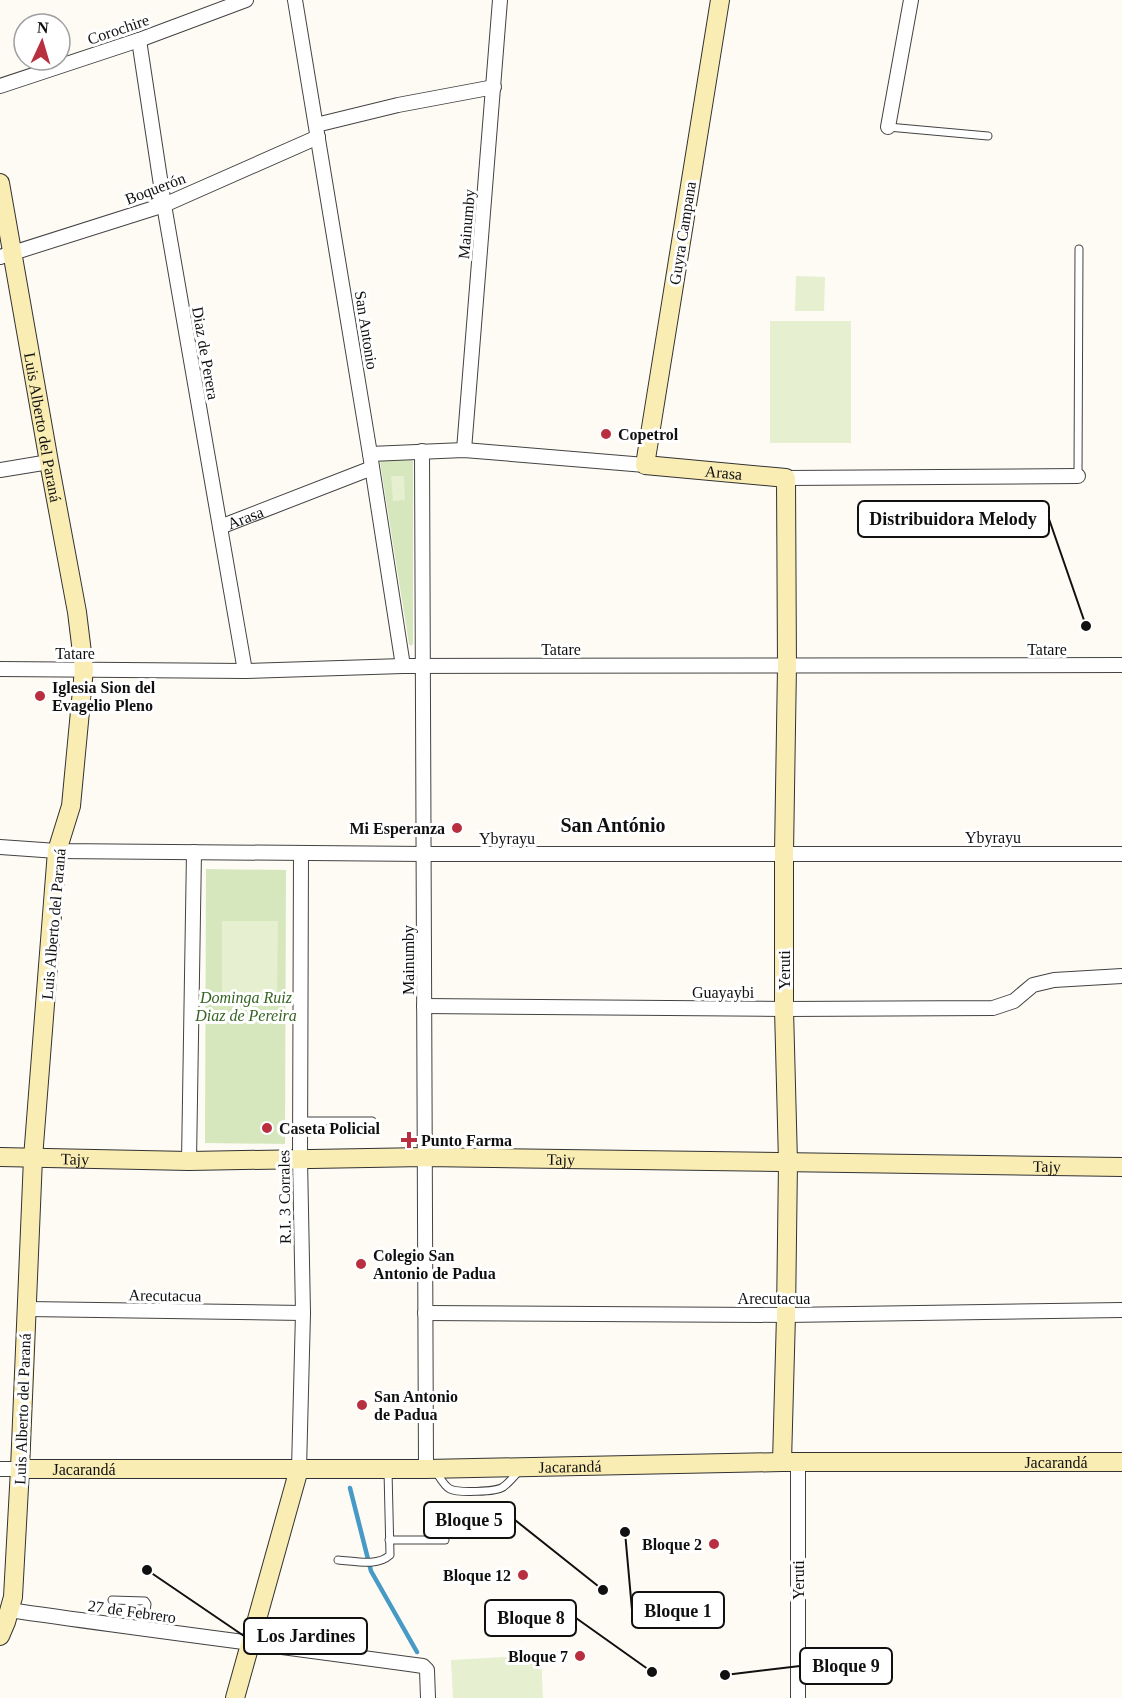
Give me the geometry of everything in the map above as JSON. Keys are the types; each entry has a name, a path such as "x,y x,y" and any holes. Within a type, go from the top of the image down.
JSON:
{"street":[{"name":"Corochire","path":"0,86 139,40 246,0"},
{"name":"San Antonio","path":"295,0 403,666"},
{"name":"Mainumby","path":"464,450 501,0"},
{"name":"Guyra Campana","path":"645,465 720,0"},
{"path":"888,127 910,0"},
{"name":"Diaz de Perera","path":"139,40 164,205 245,671"},
{"name":"Boquerón","path":"6,255 164,205 317,131 398,105 494,87"},
{"name":"Luis Alberto del Paraná","path":"0,183 6,255 49,462 77,612 84,669 71,806 57,851 33,1158 20,1469 12,1597 0,1636"},
{"name":"Arasa","path":"370,454 464,450 786,478 1078,476"},
{"name":"Mainumby","path":"422,451 425,1313 430,1468"},
{"path":"0,470 49,462"},
{"name":"Arasa","path":"220,527 372,468"},
{"name":"Yeruti","path":"786,478 787,666 784,854 784,1009 788,1162 786,1315 798,1698"},
{"name":"Tatare","path":"0,669 245,671 403,666 1122,665"},
{"name":"Ybyrayu","path":"0,847 57,851 424,854 1122,854"},
{"path":"189,1161 194,852"},
{"name":"R.I. 3 Corrales","path":"299,1469 303,1313 300,1158 301,853"},
{"name":"Guayaybi","path":"424,1006 993,1008 1014,1001 1033,985 1053,980 1122,976"},
{"name":"Tajy","path":"0,1157 189,1161 425,1157 1122,1167"},
{"name":"Arecutacua","path":"27,1309 303,1313"},
{"name":"Arecutacua","path":"425,1313 786,1315 1122,1310"},
{"name":"Jacarandá","path":"20,1469 388,1469 790,1462 1122,1462"},
{"path":"0,1469 20,1469"},
{"path":"235,1698 299,1469"},
{"name":"27 de Febrero","path":"9,1610 142,1630 251,1642 423,1666 427,1670 428,1698"}],"lane":[{"path":"888,127 988,136"},
{"path":"1078,476 1079,249"},
{"path":"300,1122 372,1121"},
{"path":"338,1560 378,1562 390,1555 388,1469"},
{"path":"389,1540 445,1540"},
{"path":"112,1600 145,1601 147,1604 142,1630"}],"green space":[{"path":"796,276 825,277 824,311 795,311"},
{"path":"770,321 851,321 851,443 770,443"},
{"path":"410,458 413,461 413,644 411,646 380,462"},
{"path":"391,476 404,476 405,500 393,501"},
{"name":"Dominga Ruiz Diaz de Pereira","path":"206,869 286,870 285,1144 205,1143"},
{"path":"222,921 278,921 277,994 222,994"},
{"path":"541,1655 543,1698 453,1698 451,1660"}],"waterway":[{"path":"350,1488 371,1571 417,1652"}],"place":[{"name":"Copetrol","path":"606,434"},
{"name":"Distribuidora Melody","path":"1086,626"},
{"name":"Iglesia Sion del Evagelio Pleno","path":"40,696"},
{"name":"Mi Esperanza","path":"457,828"},
{"name":"Caseta Policial","path":"267,1128"},
{"name":"Punto Farma","path":"409,1140"},
{"name":"Colegio San Antonio de Padua","path":"361,1264"},
{"name":"San Antonio de Padua","path":"362,1405"},
{"name":"Bloque 1","path":"625,1532"},
{"name":"Bloque 2","path":"714,1544"},
{"name":"Los Jardines","path":"147,1570"},
{"name":"Bloque 12","path":"523,1575"},
{"name":"Bloque 5","path":"603,1590"},
{"name":"Bloque 7","path":"580,1656"},
{"name":"Bloque 8","path":"652,1672"},
{"name":"Bloque 9","path":"725,1675"}],"district":[{"name":"San António","path":"613,825"}]}
